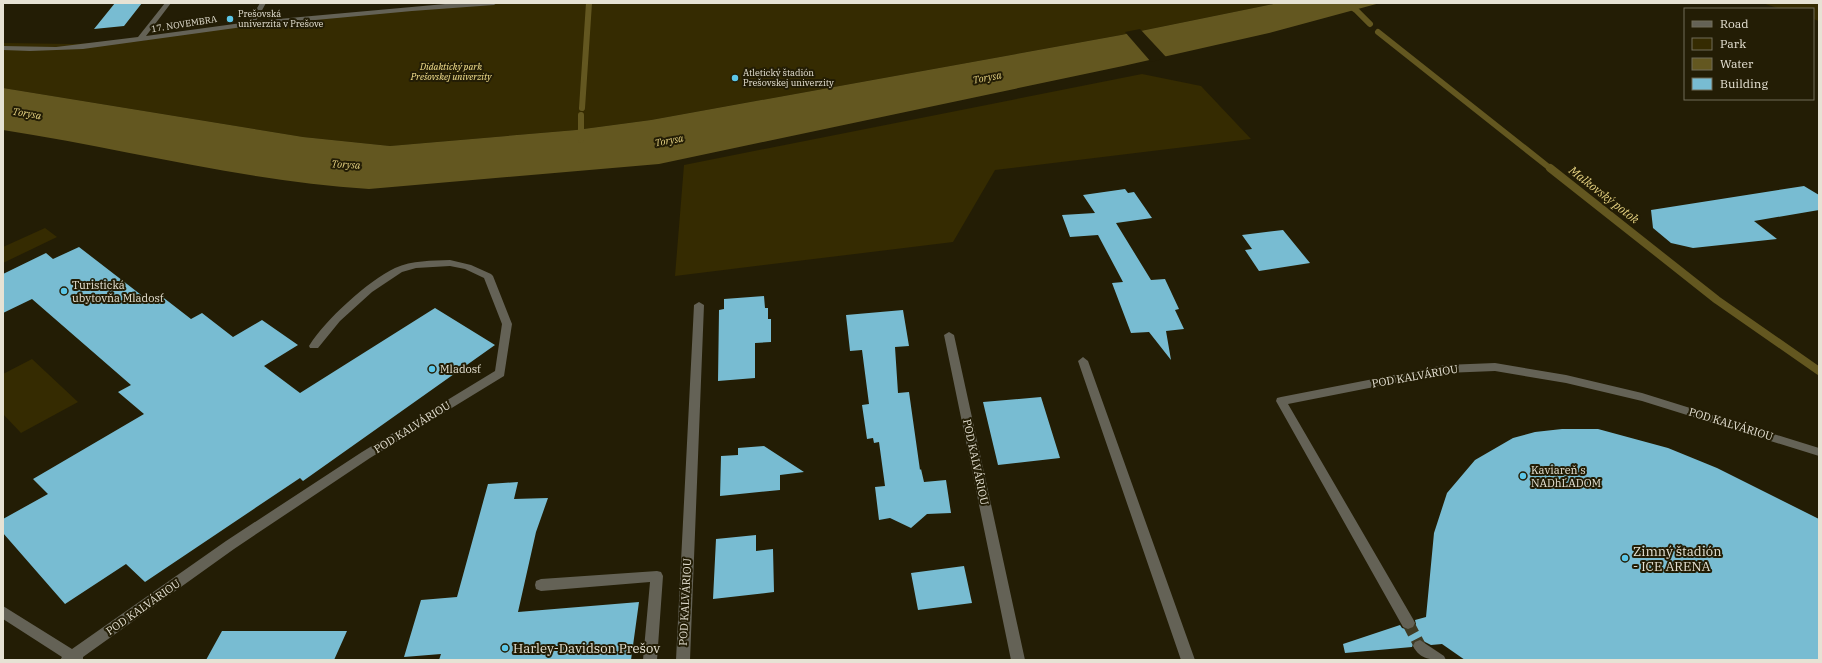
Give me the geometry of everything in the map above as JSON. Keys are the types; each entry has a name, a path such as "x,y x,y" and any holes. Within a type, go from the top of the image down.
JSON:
{"street":[{"path":"139,40 168,3"},
{"path":"251,24 263,3"},
{"name":"17. NOVEMBRA","path":"3,48 68,48 123,43 251,24 440,6 494,3"},
{"name":"POD KALVÁRIOU","path":"3,612 73,659 236,541 366,455 500,373 507,324 488,276 468,267 450,263 415,265 399,270 369,290 337,319 314,346"},
{"name":"POD KALVÁRIOU","path":"683,660 699,305"},
{"name":"POD KALVÁRIOU","path":"949,335 1018,660"},
{"path":"1083,361 1188,660"},
{"name":"POD KALVÁRIOU","path":"1408,623 1281,401 1445,369 1495,367 1566,379 1642,397 1819,452"},
{"path":"541,585 657,576 650,660"},
{"path":"1420,646 1439,660"}],"green space":[{"name":"Didaktický park Prešovskej univerzity","path":"458,3 1278,3 1121,35 651,120 576,130 390,146 303,137 3,88 3,43 73,44 141,41 179,33"},
{"path":"1762,3 1819,3 1819,21 1814,19 1814,8 1778,8"},
{"path":"1142,74 1201,86 1251,139 995,170 953,242 675,276 684,165"},
{"path":"45,228 57,237 3,263 3,247"},
{"path":"32,359 78,402 21,433 3,414 3,374"}],"water":[{"name":"Torysa","path":"1278,3 1380,3 1269,33 1123,66 659,164 369,189 323,185 231,172 3,130 3,88 303,137 390,146 576,130 651,120 1121,35"}],"pier":[{"path":"1140,29 1167,58 1151,62 1125,32"}],"building":[{"path":"115,3 142,3 124,26 94,29"},
{"path":"1804,186 1819,195 1819,210 1754,221 1777,239 1693,248 1671,243 1653,228 1651,210"},
{"path":"1125,189 1128,193 1134,192 1152,218 1116,223 1151,280 1165,279 1179,309 1175,310 1184,329 1166,331 1171,360 1149,332 1131,333 1112,283 1123,282 1098,235 1070,237 1062,215 1095,213 1083,195"},
{"path":"1283,230 1310,263 1259,271 1245,250 1252,249 1242,235"},
{"path":"79,247 149,301 160,295 191,319 202,313 233,337 262,320 298,345 264,366 300,393 435,308 495,345 303,481 300,478 145,582 126,564 65,604 3,533 3,519 48,494 33,479 144,414 118,392 131,385 32,299 3,313 3,274 46,253 53,259"},
{"path":"764,296 765,308 768,308 768,319 771,319 771,342 755,343 755,378 718,381 719,310 724,309 724,299"},
{"path":"903,310 909,346 895,347 898,393 909,392 920,470 921,469 924,482 946,480 951,513 927,514 911,528 890,518 879,520 875,487 885,486 879,442 874,443 873,438 867,439 862,405 869,404 862,350 850,351 846,315"},
{"path":"1041,397 1060,458 998,465 983,402"},
{"name":"Zimný štadión - ICE ARENA","path":"1562,429 1598,429 1668,448 1717,468 1819,519 1819,660 1465,660 1442,644 1431,645 1419,639 1414,641 1412,647 1345,653 1343,644 1400,625 1402,628 1409,630 1414,628 1416,624 1415,620 1426,617 1434,533 1447,493 1475,460 1513,438 1535,432"},
{"path":"764,446 804,472 780,475 780,490 720,496 721,456 738,455 738,448"},
{"path":"518,482 514,499 548,498 536,532 518,612 639,602 631,660 439,660 441,654 404,657 421,600 457,597 488,484"},
{"path":"756,535 756,551 773,549 774,592 713,599 716,539"},
{"path":"964,566 972,603 918,610 911,573"},
{"path":"222,631 347,631 334,660 206,660"}],"waterway":[{"path":"582,108 589,3"},
{"name":"Malkovský potok","path":"1346,3 1356,10 1370,24"},
{"name":"Malkovský potok","path":"1378,32 1551,169"},
{"path":"581,115 581,140"},
{"name":"Malkovský potok","path":"1550,168 1717,300 1819,371"}],"tunnel":[{"path":"1408,623 1420,646"}],"place":[{"name":"Prešovská univerzita v Prešove","path":"230,19"},
{"name":"Atletický štadión Prešovskej univerzity","path":"735,78"},
{"name":"Turistická ubytovňa Mladosť","path":"64,291"},
{"name":"Mladosť","path":"432,369"},
{"name":"Kaviareň s NADhĽADOM","path":"1523,476"},
{"name":"Zimný štadión - ICE ARENA","path":"1625,558"},
{"name":"Harley-Davidson Prešov","path":"505,648"}]}
